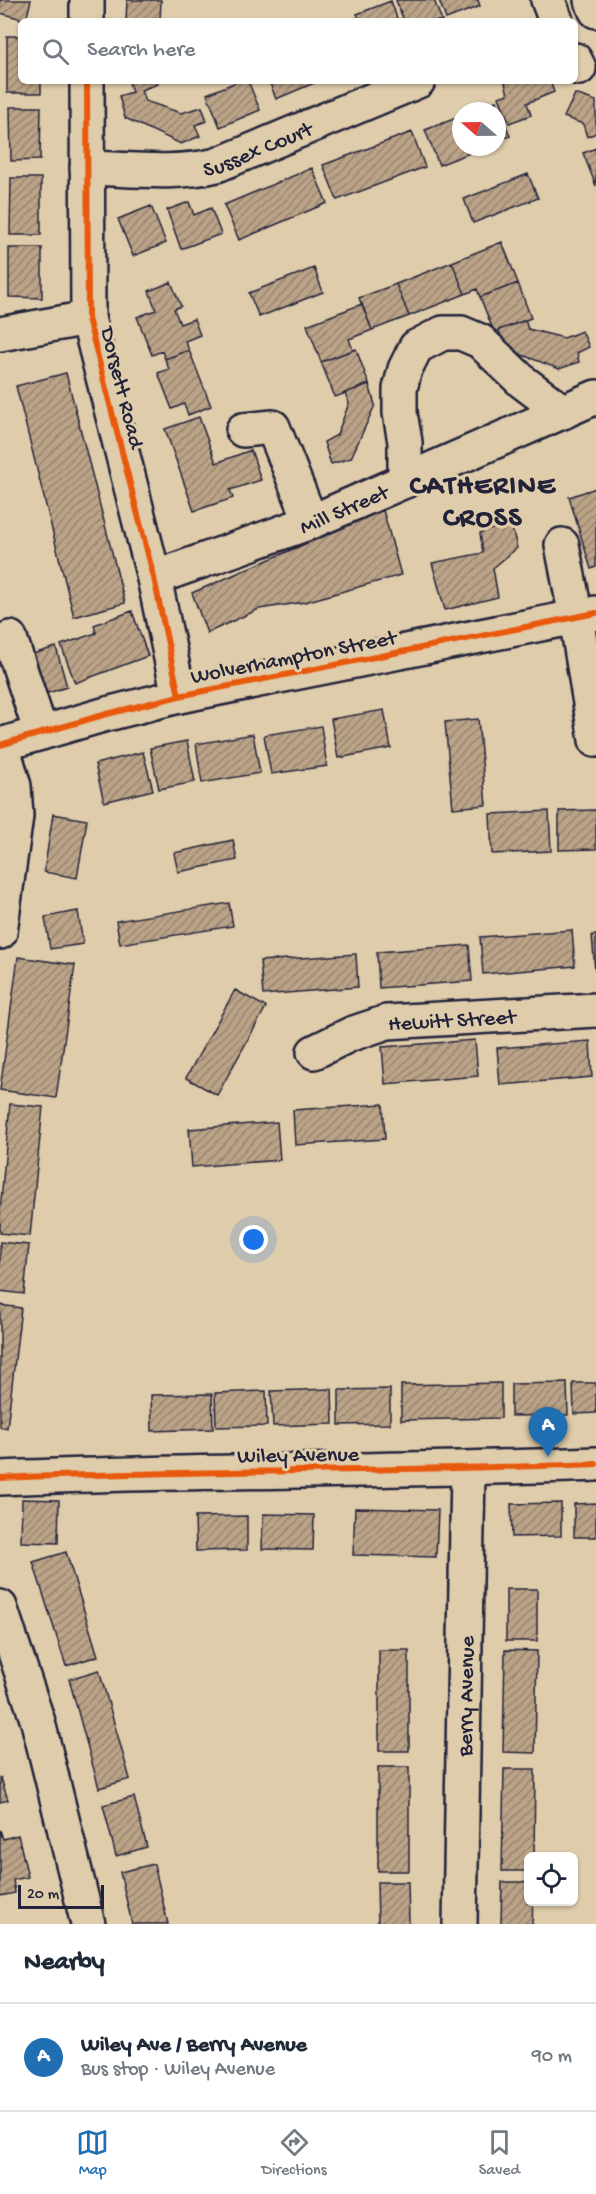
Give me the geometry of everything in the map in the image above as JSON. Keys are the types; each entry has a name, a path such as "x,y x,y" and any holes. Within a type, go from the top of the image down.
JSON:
{"street":[{"path":"87,0 87,18"},
{"path":"549,0 555,18"},
{"path":"591,0 596,11"},
{"name":"Dorsett Road","path":"87,84 88,318 154,578 179,696"},
{"name":"Sussex Court","path":"87,168 179,170 209,167 411,84"},
{"path":"0,334 88,318"},
{"path":"405,481 405,442 400,412 400,389 405,369 416,347 443,333 461,333 480,341 523,382 563,412"},
{"name":"Mill Street","path":"154,578 311,522 596,398"},
{"path":"243,430 273,427 311,522"},
{"path":"562,545 586,615 596,740"},
{"name":"Wolverhampton Street","path":"1,745 179,696 586,615"},
{"path":"10,638 41,733"},
{"path":"0,932 16,816 14,786 1,745"},
{"name":"Hewitt Street","path":"314,1052 351,1034 387,1023 596,1010"},
{"name":"Wiley Avenue","path":"0,1478 118,1473 468,1469 596,1464"},
{"name":"Berry Avenue","path":"460,1924 468,1469"},
{"path":"0,1607 38,1722 88,1924"}],"building":[{"path":"0,0 31,0 26,18 0,13"},
{"path":"127,0 161,0 160,18 126,18"},
{"path":"396,0 434,0 441,18 403,18"},
{"path":"439,0 478,0 480,6 446,18"},
{"path":"391,1 397,18 359,18 357,14"},
{"path":"7,36 18,36 18,84 41,84 41,93 7,93"},
{"path":"130,84 158,84 141,90 145,101 181,113 202,107 207,121 195,125 200,136 181,144 125,118 119,96 132,92"},
{"path":"232,84 249,84 260,110 220,127 207,94"},
{"path":"270,84 312,84 276,99"},
{"path":"505,84 551,84 554,92 527,103 531,115 509,123 506,115 506,102 501,102 499,97 508,94"},
{"path":"575,94 596,101 596,133 587,137 583,124 564,117"},
{"path":"10,107 41,107 40,160 11,161"},
{"path":"452,120 452,156 462,156 439,165 425,130"},
{"path":"506,126 510,136 506,138"},
{"path":"412,132 425,167 337,200 323,165"},
{"path":"596,148 596,186 583,153"},
{"path":"312,168 327,203 239,240 224,205"},
{"path":"528,174 538,198 473,223 464,199"},
{"path":"11,178 41,178 41,235 10,235"},
{"path":"189,202 194,215 211,208 221,234 181,249 167,210"},
{"path":"151,206 166,243 133,256 118,219"},
{"path":"502,242 518,283 480,297 477,289 465,294 452,262"},
{"path":"9,248 42,248 42,298 9,297"},
{"path":"452,262 465,294 409,316 396,284"},
{"path":"314,268 323,292 259,317 249,293"},
{"path":"171,282 181,306 174,309 180,324 194,319 200,335 185,341 189,350 165,359 162,351 152,355 137,317 156,310 149,291"},
{"path":"518,283 531,318 494,332 480,297"},
{"path":"396,284 409,316 372,330 359,298"},
{"path":"362,304 372,330 349,339 353,350 321,362 307,325"},
{"path":"525,320 528,329 564,338 582,331 589,347 577,353 579,362 559,369 504,348 499,330"},
{"path":"356,349 369,384 335,397 321,362"},
{"path":"189,350 211,406 188,415 184,404 172,409 158,373 169,369 165,359"},
{"path":"66,373 125,603 74,617 16,386"},
{"path":"369,384 375,405 351,458 331,464 324,442 337,435 349,403 345,393"},
{"path":"199,417 216,463 251,450 261,480 230,490 233,498 194,511 165,429"},
{"path":"596,488 596,567 591,569 569,497"},
{"path":"383,510 401,575 305,602 259,609 207,633 192,593"},
{"path":"511,523 517,548 493,568 498,597 445,610 432,563 483,553 480,533"},
{"path":"132,611 148,656 75,683 61,645 96,633 94,625"},
{"path":"56,647 67,687 38,696 26,656"},
{"path":"384,710 391,748 338,758 331,719"},
{"path":"478,719 486,805 453,808 445,722"},
{"path":"321,726 327,766 271,774 264,735"},
{"path":"253,734 260,773 202,783 196,744"},
{"path":"187,741 195,782 159,789 150,748"},
{"path":"143,752 153,790 104,802 95,764"},
{"path":"596,810 596,849 559,850 559,811"},
{"path":"549,811 551,851 492,854 490,814"},
{"path":"53,814 87,820 77,878 44,872"},
{"path":"233,840 237,860 178,872 174,853"},
{"path":"229,903 233,926 120,944 116,921"},
{"path":"78,911 83,944 50,949 45,917"},
{"path":"572,930 575,966 483,974 480,937"},
{"path":"592,935 596,935 596,971 595,971"},
{"path":"469,945 472,981 379,988 377,952"},
{"path":"356,954 358,987 263,995 260,961"},
{"path":"18,957 75,965 56,1098 0,1090"},
{"path":"235,990 266,1007 217,1095 186,1078"},
{"path":"475,1040 478,1076 385,1084 382,1047"},
{"path":"590,1041 592,1077 500,1085 497,1048"},
{"path":"10,1104 43,1107 30,1236 0,1233"},
{"path":"383,1104 385,1139 295,1145 293,1110"},
{"path":"277,1122 280,1160 192,1167 189,1129"},
{"path":"0,1242 29,1245 24,1294 0,1291"},
{"path":"0,1305 21,1308 7,1428 0,1427"},
{"path":"501,1383 501,1418 401,1420 401,1385"},
{"path":"567,1383 568,1415 511,1416 511,1384"},
{"path":"573,1383 596,1383 596,1413 574,1414"},
{"path":"332,1389 333,1424 273,1426 271,1391"},
{"path":"390,1389 390,1424 339,1425 339,1390"},
{"path":"266,1391 267,1426 216,1427 215,1393"},
{"path":"212,1394 213,1429 152,1431 151,1395"},
{"path":"22,1499 59,1500 58,1543 21,1542"},
{"path":"561,1503 561,1536 512,1537 511,1504"},
{"path":"596,1503 596,1537 574,1537 574,1504"},
{"path":"355,1508 438,1510 436,1557 353,1555"},
{"path":"263,1514 314,1515 313,1550 262,1549"},
{"path":"247,1516 247,1550 196,1551 195,1517"},
{"path":"66,1552 98,1656 66,1666 33,1562"},
{"path":"506,1589 537,1589 537,1641 506,1641"},
{"path":"379,1650 409,1650 409,1751 379,1751"},
{"path":"505,1650 537,1651 535,1753 503,1752"},
{"path":"99,1670 130,1779 99,1788 69,1679"},
{"path":"378,1767 409,1767 409,1871 378,1871"},
{"path":"504,1769 535,1769 534,1852 524,1852 524,1871 502,1871"},
{"path":"0,1779 8,1800 0,1802"},
{"path":"134,1797 147,1847 116,1856 103,1805"},
{"path":"0,1830 3,1839 18,1835 28,1877 13,1880 15,1893 0,1896"},
{"path":"154,1864 168,1924 132,1924 120,1872"},
{"path":"377,1882 408,1882 409,1924 378,1924"},
{"path":"502,1882 524,1882 524,1906 533,1906 532,1924 501,1924"}],"cycle path":[{"path":"87,84 88,318 154,578 179,696"},
{"path":"0,745 179,696 596,613"},
{"path":"0,1478 596,1464"}],"place":[{"name":"Wiley Ave / Berry Avenue","path":"548,1457"}],"district":[{"name":"CATHERINE CROSS","path":"483,499"}]}
